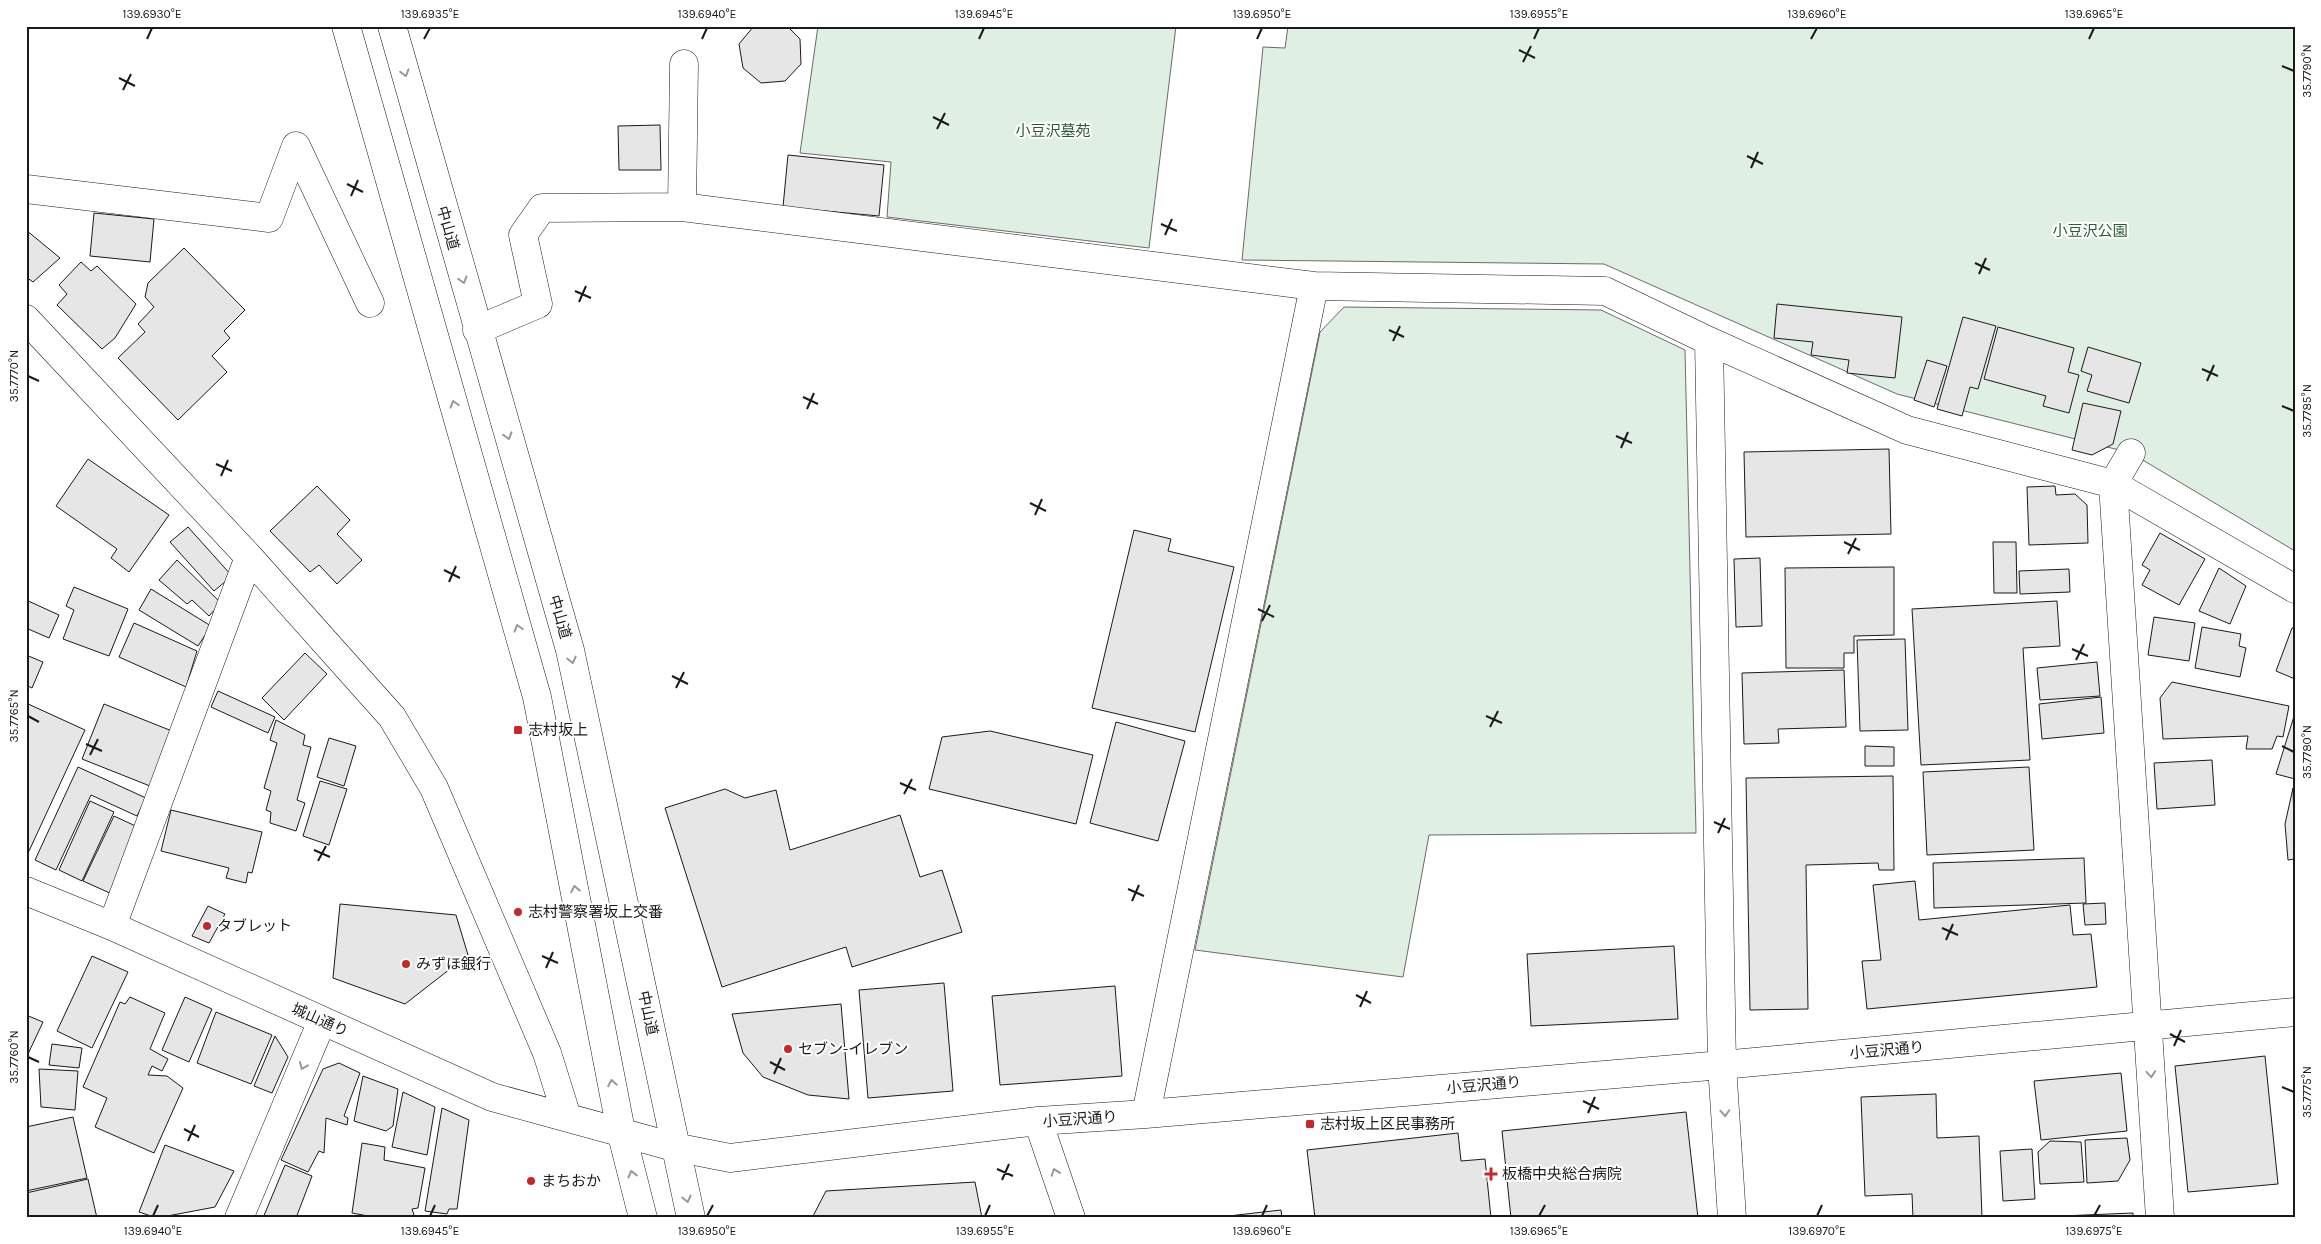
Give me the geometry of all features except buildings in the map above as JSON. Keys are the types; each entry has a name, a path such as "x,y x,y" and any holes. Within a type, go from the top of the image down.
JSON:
{"main road":[{"path":"346,26 537,696 621,1131 643,1218"},
{"name":"中山道","path":"392,26 477,330 570,650 674,1147 691,1218"},
{"path":"682,207 684,64"},
{"path":"26,189 269,218 296,146 370,303"},
{"path":"477,330 538,304 523,235 542,208 682,207 1314,286 1605,290 1709,341 1907,430 2113,484 2295,588"},
{"path":"1146,1114 1314,286"},
{"path":"26,319 249,557 392,717 434,788 547,1053 567,1117"},
{"path":"1709,341 1722,1065 1732,1218"},
{"path":"2131,453 2113,484 2160,1218"},
{"path":"112,926 249,557"},
{"name":"城山通り","path":"26,891 112,926 492,1097 621,1131"},
{"name":"小豆沢通り","path":"621,1131 674,1147 730,1158 1038,1121 1146,1114 1722,1065 2295,1012"},
{"path":"239,1218 322,1021"},
{"path":"1038,1121 1071,1218"}],"green space":[{"name":"小豆沢墓苑","path":"818,26 1176,26 1149,248 887,217 891,162 800,153"},
{"name":"小豆沢公園","path":"1288,26 2295,26 2295,551 2131,453 1897,394 1604,264 1242,260 1263,47 1285,48"},
{"path":"1344,307 1601,310 1685,350 1696,833 1429,835 1403,977 1195,950 1320,332"}],"place":[{"name":"志村坂上","path":"518,730"},
{"name":"志村警察署坂上交番","path":"518,912"},
{"name":"タブレット","path":"207,926"},
{"name":"みずほ銀行","path":"406,964"},
{"name":"セブン-イレブン","path":"788,1049"},
{"name":"志村坂上区民事務所","path":"1310,1124"},
{"name":"板橋中央総合病院","path":"1491,1174"},
{"name":"まちおか","path":"531,1181"}]}
